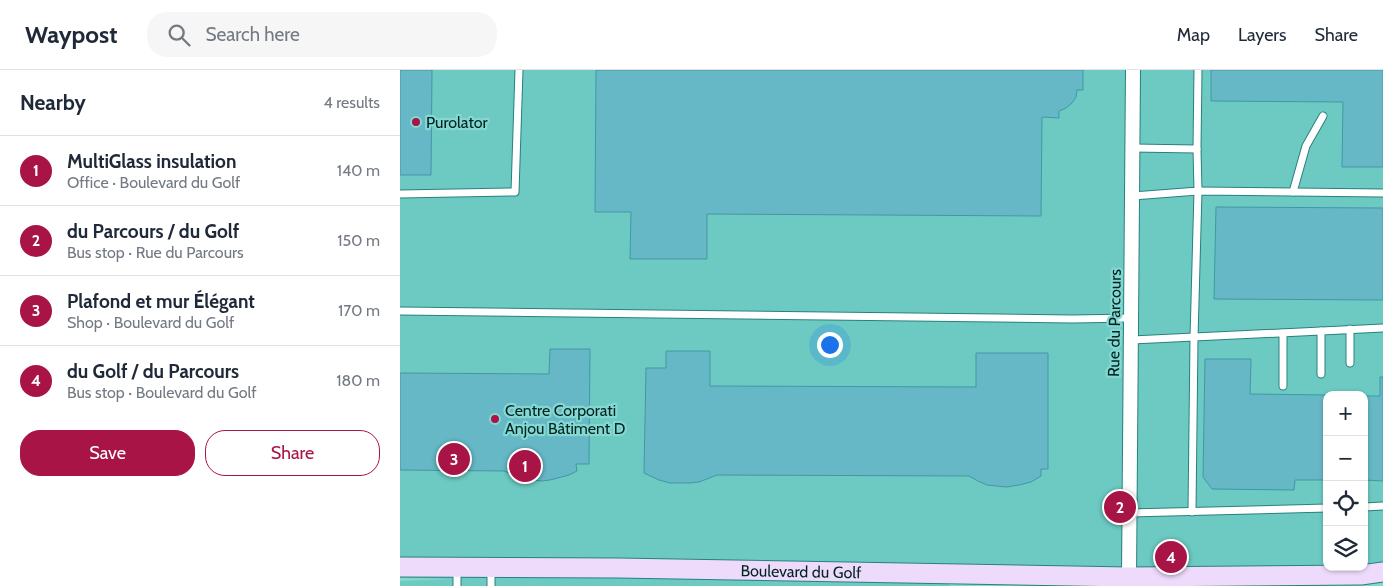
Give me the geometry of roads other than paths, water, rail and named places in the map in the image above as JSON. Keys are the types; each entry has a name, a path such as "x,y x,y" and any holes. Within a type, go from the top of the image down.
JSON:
{"street":[{"name":"Rue du Parcours","path":"1129,581 1134,70"},
{"name":"Boulevard du Golf","path":"400,567 618,568 1129,581 1383,572"}],"lane":[{"path":"400,194 514,192 520,70"},
{"path":"1192,512 1198,191 1198,70"},
{"path":"1293,192 1306,146 1322,116"},
{"path":"1133,148 1197,149"},
{"path":"1133,196 1198,191 1383,193"},
{"path":"400,312 1132,318"},
{"path":"1132,340 1383,328"},
{"path":"1350,329 1350,363"},
{"path":"1321,331 1321,374"},
{"path":"1283,333 1283,386"},
{"path":"1368,507 1383,506"},
{"path":"1129,513 1323,508"},
{"path":"457,567 457,586"},
{"path":"491,567 491,586"}],"place":[{"name":"Purolator","path":"416,122"},
{"name":"Centre Corporati Anjou Bâtiment D","path":"495,419"},
{"name":"Plafond et mur Élégant","path":"454,459"},
{"name":"MultiGlass insulation","path":"525,466"},
{"name":"du Parcours / du Golf","path":"1120,507"},
{"name":"du Golf / du Parcours","path":"1171,557"}]}
